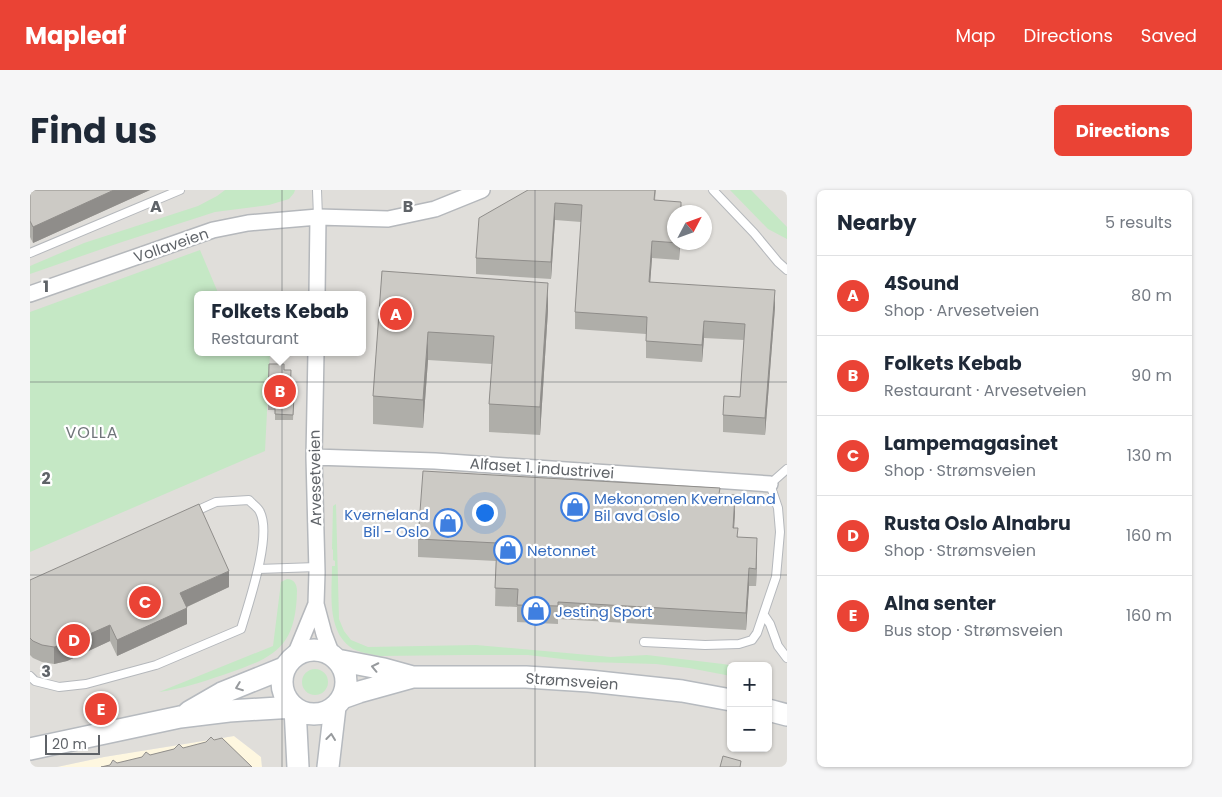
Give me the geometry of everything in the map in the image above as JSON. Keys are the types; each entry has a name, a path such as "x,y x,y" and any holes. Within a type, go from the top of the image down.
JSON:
{"main road":[{"path":"180,717 222,694 290,662 304,651 314,650 323,651 335,658 343,668 346,678 346,688 338,702 328,712 311,714 303,712 294,708 287,701 283,694 282,676 290,662"},
{"name":"Strømsveien","path":"335,658 413,677 526,677 589,681 682,691 727,699"},
{"name":"Strømsveien","path":"338,702 359,692 413,677"},
{"path":"328,767 338,702"},
{"path":"30,749 180,717 294,708"},
{"path":"294,708 298,767"},
{"path":"772,711 787,715"}],"street":[{"name":"Vollaveien","path":"30,294 214,230 248,223 318,217 388,219 435,209 482,190"},
{"path":"317,291 318,217"},
{"name":"Arvesetveien","path":"316,356 314,457 317,567 316,604 324,634 335,658"},
{"name":"Alfaset 1. industrivei","path":"314,457 435,461 770,484"},
{"name":"Arvesetveien","path":"290,662 316,604"}],"lane":[{"path":"30,253 180,190"},
{"path":"317,190 318,217"},
{"path":"713,190 787,270"},
{"path":"644,642 705,645 739,644 752,640 764,615 776,576 780,532 778,508 770,484 787,469"},
{"path":"30,676 35,681 60,687 86,684 156,665 241,629 258,569 264,528 259,511 249,500 216,502 190,514"},
{"path":"258,569 317,567"},
{"path":"764,615 770,624 778,646 787,658"}],"shaded area":[{"path":"30,190 787,190 787,767 262,767 261,757 234,736 104,757 57,767 30,767"},
{"path":"234,736 261,757 262,767 57,767 104,757"}],"green space":[{"path":"225,190 295,190 289,199 269,205 215,212 30,274 30,266 84,243 198,206"},
{"path":"730,190 751,190 787,227 787,239 768,229"},
{"path":"200,250 217,291 194,291 194,356 270,356 265,451 30,552 30,312"},
{"path":"336,504 339,619 344,631 351,640 368,647 476,645 611,657 647,655 727,665 727,675 656,664 588,662 528,655 380,656 353,649 344,642 338,633 332,611 332,566 335,566 332,549 333,506"},
{"path":"287,579 295,582 297,591 296,611 292,627 278,649 268,657 240,669 191,685 159,692 273,646 281,582"},
{"path":"315,669 324,673 328,682 324,691 315,695 306,691 302,682 306,673"}],"building":[{"path":"30,190 114,190 33,227 30,221"},
{"path":"528,190 655,190 654,200 681,202 681,205 667,205 667,242 652,241 649,282 775,290 765,418 723,415 724,396 740,397 745,324 704,321 702,345 646,341 647,317 575,312 582,205 555,203 551,262 476,258 479,218"},
{"path":"382,271 548,283 540,407 489,404 494,336 428,332 423,400 373,396"},
{"path":"269,364 284,364 284,370 291,370 290,397 294,397 293,415 275,414 275,404 268,404"},
{"path":"423,471 720,488 719,494 735,495 733,528 738,528 737,537 757,538 756,569 749,568 746,613 558,602 558,606 517,605 518,589 495,588 497,543 418,539"},
{"path":"199,504 229,571 180,593 187,608 117,640 110,625 67,644 54,647 42,645 30,638 30,580"},
{"path":"211,737 214,740 222,738 252,767 101,767 110,765 113,760 117,763 142,757 146,752 150,755 174,749 179,744 183,748 206,742"},
{"path":"723,756 741,761 740,767 720,767"}],"place":[{"name":"4Sound","path":"396,314"},
{"name":"Folkets Kebab","path":"280,391"},
{"name":"Mekonomen Kverneland Bil avd Oslo","path":"575,507"},
{"name":"Kverneland Bil - Oslo","path":"448,523"},
{"name":"Netonnet","path":"508,550"},
{"name":"Lampemagasinet","path":"145,602"},
{"name":"Jesting Sport","path":"536,611"},
{"name":"Rusta Oslo Alnabru","path":"74,640"},
{"name":"Alna senter","path":"101,709"}],"district":[{"name":"VOLLA","path":"92,432"}]}
